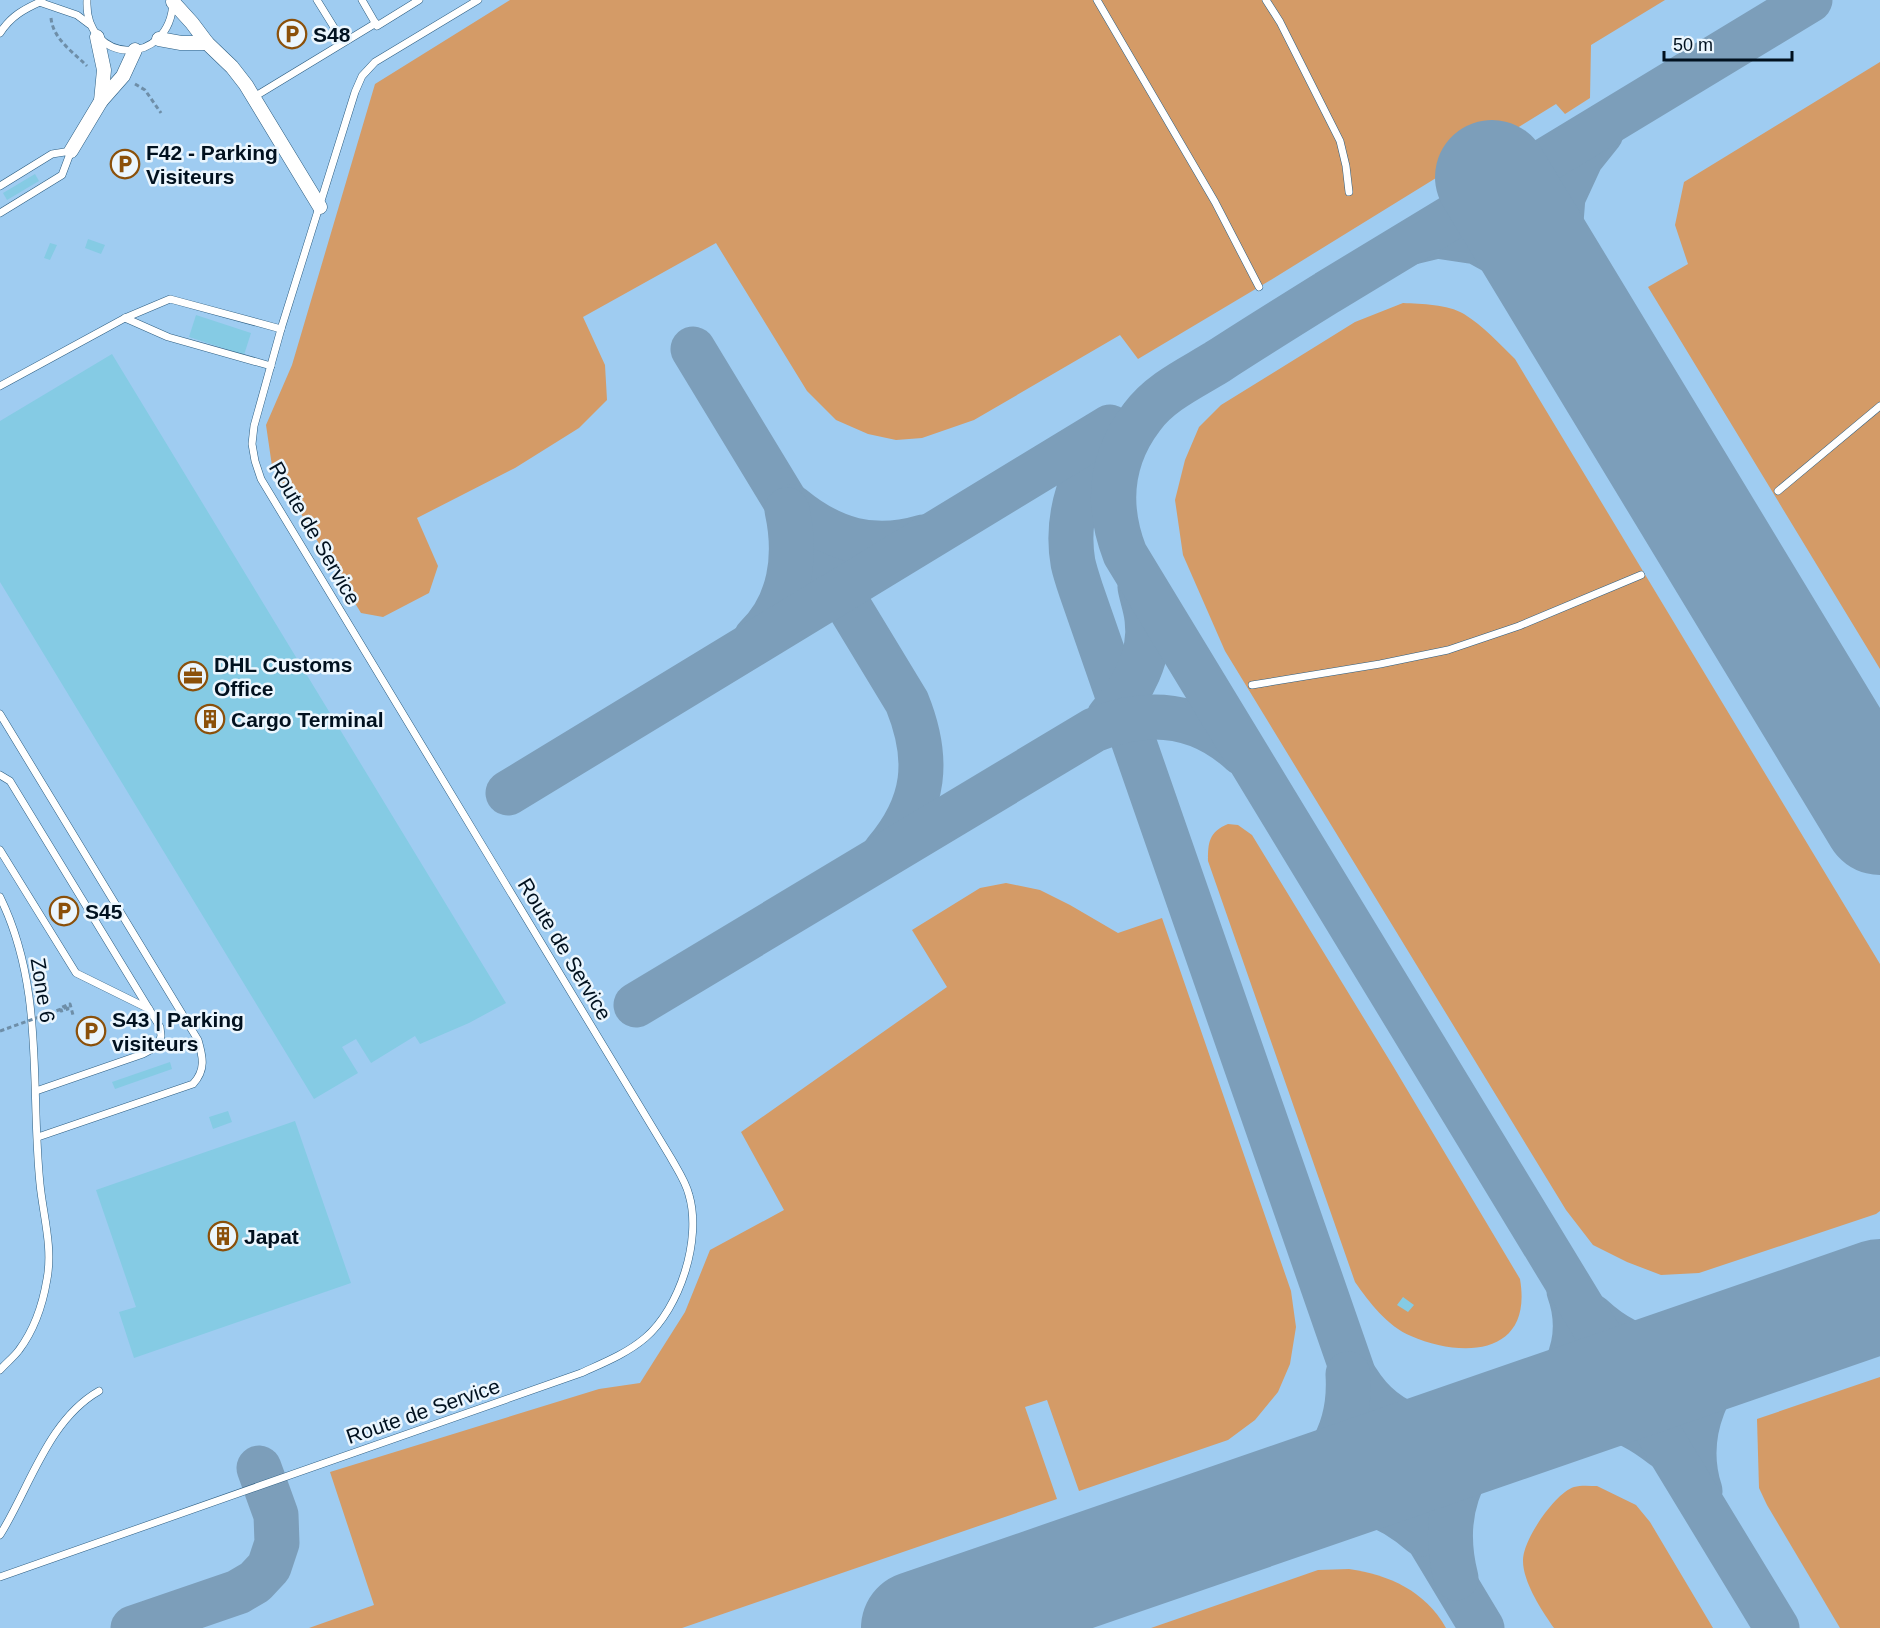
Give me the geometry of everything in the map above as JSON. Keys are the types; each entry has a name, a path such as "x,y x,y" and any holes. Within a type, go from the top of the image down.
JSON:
{"street":[{"path":"173,1 207,43 232,67 254,97 320,207"},
{"path":"94,31 104,70 101,100"},
{"path":"159,39 181,43 207,43"},
{"path":"71,151 101,100 123,76 132,61 135,50"}],"lane":[{"path":"87,0 86,12 94,31"},
{"path":"317,0 335,29"},
{"path":"362,0 377,26 419,0"},
{"name":"Route de Service","path":"0,1577 581,1373 617,1357 646,1338 663,1317 677,1294 688,1265 693,1234 689,1195 671,1158 261,479 252,444 254,426 281,329 354,92 362,76 375,62 478,0"},
{"path":"1097,0 1215,202 1259,287"},
{"path":"1266,0 1280,22 1340,141 1349,192"},
{"path":"0,33 21,10 41,1 77,15 108,45 121,50 135,50 148,47 159,39 170,22 173,1"},
{"path":"254,97 376,23"},
{"path":"0,186 52,154 71,151 62,175 0,213"},
{"path":"0,386 125,318 170,299 281,329"},
{"path":"125,318 168,337 271,366"},
{"path":"1778,491 1880,406"},
{"path":"1251,685 1380,664 1448,650 1519,626 1641,575"},
{"path":"0,714 198,1040 203,1057 201,1076 193,1084 38,1137"},
{"path":"0,775 10,781 160,1027 161,1036 158,1046 142,1054 36,1091"},
{"path":"0,850 76,973 149,1009"},
{"name":"Zone 6","path":"0,897 18,940 28,982 40,1184 48,1237 48,1277 38,1315 19,1350 0,1370"},
{"path":"0,1535 53,1438 72,1412 86,1398 99,1391"}],"path":[{"path":"51,16 52,28 57,36 89,68 104,70"},
{"path":"123,76 146,90 161,113"},
{"path":"0,1031 67,1007 68,1009 61,1011 60,1008 70,1004 73,1015"}],"shaded area":[{"path":"0,0 1880,0 1880,1628 0,1628"},
{"path":"510,0 1665,0 1591,45 1590,98 1565,114 1556,104 1138,359 1120,335 974,420 922,438 896,440 868,434 836,420 807,391 716,243 583,317 605,365 607,400 579,428 515,468 417,518 438,566 429,593 383,617 361,613 272,466 266,425 292,365 375,84"},
{"path":"1880,62 1880,669 1648,287 1688,264 1675,225 1684,182"},
{"path":"1403,303 1442,306 1464,314 1484,329 1515,359 1880,964 1880,1211 1876,1214 1699,1273 1661,1275 1627,1262 1593,1245 1566,1210 1225,651 1183,555 1175,500 1185,460 1199,427 1221,405 1355,322"},
{"path":"1228,824 1238,825 1252,835 1520,1279 1521,1304 1516,1323 1505,1336 1490,1345 1472,1348 1452,1347 1431,1343 1402,1332 1386,1320 1355,1282 1208,861 1208,848 1213,834"},
{"path":"1006,883 1040,890 1118,933 1162,918 1291,1291 1296,1327 1290,1364 1278,1392 1255,1420 1228,1440 1079,1491 1047,1400 1025,1407 1057,1499 682,1628 309,1628 374,1605 330,1472 599,1389 640,1383 685,1312 710,1250 784,1210 741,1132 947,987 912,930 980,888"},
{"path":"1880,1377 1880,1628 1840,1628 1759,1488 1757,1419"},
{"path":"1597,1486 1636,1505 1650,1522 1713,1628 1554,1628 1539,1605 1526,1578 1524,1552 1534,1530 1558,1498 1574,1487"},
{"path":"1349,1569 1378,1576 1405,1587 1428,1604 1446,1628 1151,1628 1318,1570"}],"building":[{"path":"35,174 39,181 7,200 3,193"},
{"path":"88,239 105,245 101,254 85,248"},
{"path":"50,243 57,245 50,260 44,258"},
{"path":"196,315 251,333 244,355 189,337"},
{"name":"Cargo Terminal","path":"112,354 506,1003 469,1023 420,1044 415,1036 371,1063 356,1039 342,1047 358,1073 314,1099 0,582 0,421"},
{"path":"170,1062 172,1069 115,1089 112,1082"},
{"path":"228,1111 232,1122 213,1129 209,1117"},
{"name":"Japat","path":"295,1121 351,1283 134,1358 119,1312 136,1307 96,1190"},
{"path":"1403,1297 1414,1305 1408,1312 1397,1305"}],"taxiway":[{"path":"1777,1628 1125,554 1115,518 1114,483 1123,449 1131,433 1149,408 1176,386 1810,0"},
{"path":"1590,338 1574,305 1559,246 1563,197 1581,158 1601,133"},
{"path":"1412,242 1437,236 1477,242 1517,264 1569,308 1579,322"},
{"path":"693,349 907,702 919,743 920,780 909,816 885,852"},
{"path":"508,793 1110,427"},
{"path":"1115,431 1093,459 1078,492 1071,528 1073,563 1377,1442 1408,1505 1482,1628"},
{"path":"792,507 822,528 854,540 887,543 923,537"},
{"path":"756,638 768,625 784,595 791,562 787,510"},
{"path":"1109,717 1125,696 1139,672 1143,659 1148,632 1140,587"},
{"path":"636,1005 1094,730 1133,719 1172,718 1208,729 1242,753"},
{"path":"1515,1420 1546,1396 1567,1365 1573,1348 1575,1330 1574,1311 1569,1291"},
{"path":"1591,1316 1628,1342 1646,1349 1684,1353 1747,1342"},
{"path":"1700,1491 1695,1470 1694,1448 1703,1406 1712,1386 1740,1353 1758,1341 1797,1324"},
{"path":"1266,1508 1302,1484 1329,1454 1344,1418 1348,1397 1348,1374"},
{"path":"1357,1380 1384,1411 1418,1428 1456,1432 1496,1428"},
{"path":"1456,1578 1452,1556 1452,1514 1465,1475 1492,1442 1515,1426 1553,1409"},
{"path":"1524,1420 1563,1413 1598,1414 1631,1425 1664,1447"},
{"path":"133,1628 238,1592 255,1582 269,1567 277,1543 276,1515 259,1468"},
{"path":"1279,1503 1319,1497 1355,1499 1372,1503 1389,1511 1422,1534"}],"runway":[{"path":"1492,177 1880,818"},
{"path":"918,1628 1880,1296"}],"place":[{"name":"S48","path":"292,34"},
{"name":"F42 - Parking Visiteurs","path":"125,164"},
{"name":"DHL Customs Office","path":"193,676"},
{"name":"Cargo Terminal","path":"210,719"},
{"name":"S45","path":"64,911"},
{"name":"S43 | Parking visiteurs","path":"91,1031"},
{"name":"Japat","path":"223,1236"}]}
